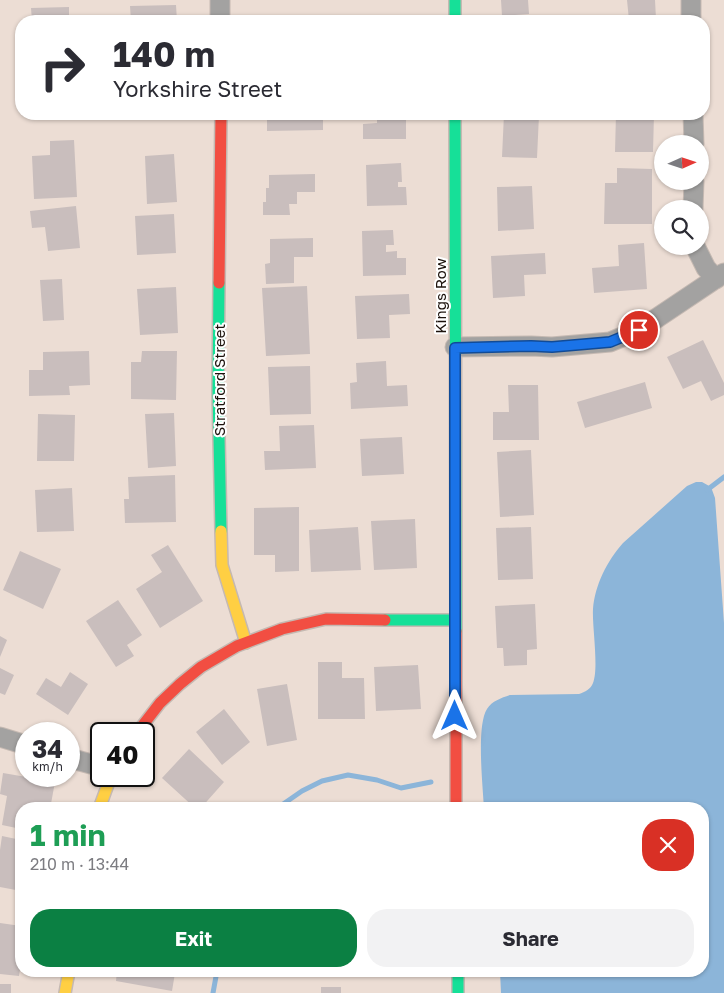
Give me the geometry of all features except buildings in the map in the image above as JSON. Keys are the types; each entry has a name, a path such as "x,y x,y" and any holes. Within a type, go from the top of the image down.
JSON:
{"street":[{"path":"220,0 220,15"},
{"path":"455,0 455,15"},
{"path":"691,15 692,0"},
{"name":"Stratford Street","path":"221,120 218,390 221,550 222,565 246,643"},
{"name":"Kings Row","path":"455,120 456,802"},
{"path":"693,120 694,135"},
{"path":"455,348 552,347 610,342 639,330 720,276 706,268 700,255"},
{"path":"145,722 158,704 212,659 246,643 287,628 328,619 455,620"},
{"path":"0,737 15,742"},
{"path":"101,802 106,787"},
{"path":"65,993 68,977"},
{"path":"458,977 458,993"}],"water":[{"path":"696,482 702,482 711,487 715,498 724,623 724,993 501,993 500,977 709,977 709,802 484,802 481,757 484,717 489,706 494,702 510,695 579,694 591,687 595,676 593,609 599,582 612,558 623,543 687,486"}],"waterway":[{"path":"707,490 724,477"},
{"path":"286,802 322,781 348,775 377,780 401,788 431,782"},
{"path":"213,993 216,977"}],"traffic: fast":[{"path":"455,0 455,15"},
{"path":"455,120 456,631"},
{"path":"219,283 218,390 221,531"},
{"path":"385,620 455,620"},
{"path":"458,977 458,993"}],"traffic: slow":[{"path":"221,531 222,565 246,643"},
{"path":"102,802 107,787"},
{"path":"65,993 68,977"}],"traffic: jam":[{"path":"219,283 221,120"},
{"path":"145,722 160,703 180,684 201,667 237,646 282,629 326,619 385,620"},
{"path":"456,631 456,802"}],"route":[{"path":"455,716 455,348 552,347 610,342 639,330"}]}
